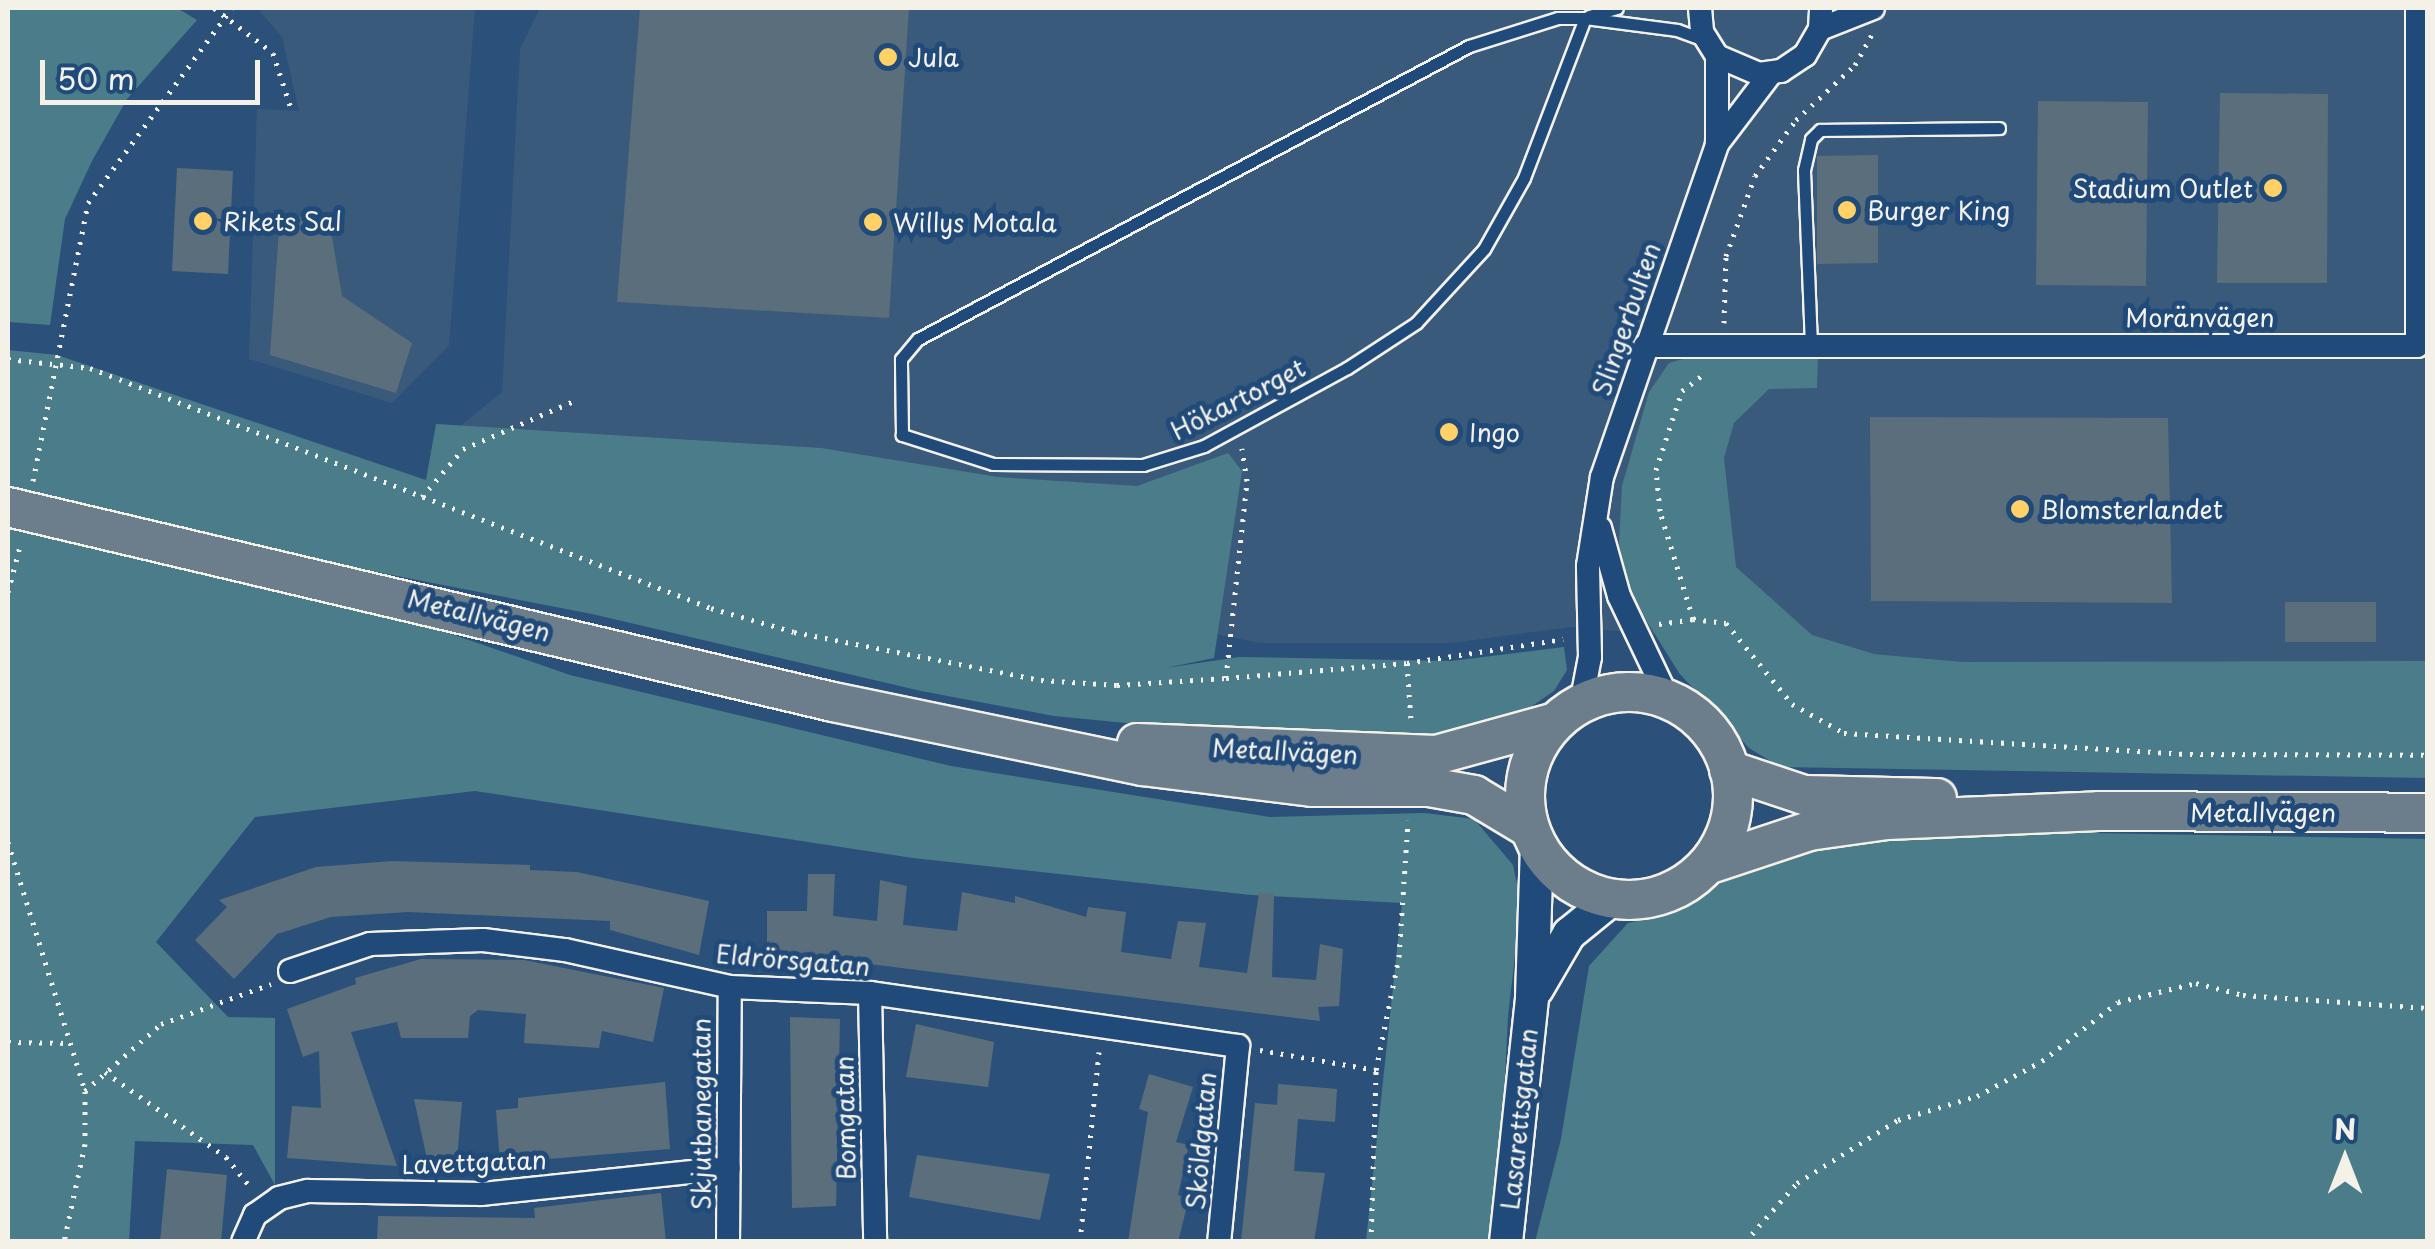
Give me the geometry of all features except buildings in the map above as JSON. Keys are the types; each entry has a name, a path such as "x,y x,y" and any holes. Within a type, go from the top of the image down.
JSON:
{"main road":[{"name":"Metallvägen","path":"21,510 951,725 1239,780 1457,791 1495,803 1533,837"},
{"path":"1634,692 1670,700 1713,736 1729,770 1730,821 1706,865 1664,894 1612,899 1560,875 1533,837 1528,771 1568,713 1634,692"},
{"name":"Metallvägen","path":"951,725 1393,757 1472,748 1568,713"},
{"name":"Metallvägen","path":"1729,770 1804,795 1888,794 2098,811"},
{"name":"Metallvägen","path":"1706,865 1848,823 2098,811 2428,813"}],"street":[{"name":"Slingerbulten","path":"1700,8 1711,48 1716,144"},
{"path":"1820,18 1873,8"},
{"name":"Moränvägen","path":"1645,346 2417,346 2417,8"},
{"name":"Slingerbulten","path":"1568,713 1602,478 1716,144 1771,74 1798,62 1820,18"},
{"path":"1711,48 1736,70 1771,74"},
{"name":"Slingerbulten","path":"1598,515 1619,596 1670,700"},
{"name":"Lasarettsgatan","path":"1506,1242 1532,997 1533,837"},
{"name":"Lasarettsgatan","path":"1532,997 1569,934 1612,899"},
{"name":"Eldrörsgatan","path":"290,971 321,956 422,937 564,950 730,987 870,993 1238,1046"},
{"name":"Skjutbanegatan","path":"728,1242 730,987"},
{"name":"Bomgatan","path":"870,993 874,1242"},
{"name":"Sköldgatan","path":"1219,1242 1238,1046"},
{"name":"Lavettgatan","path":"267,1206 308,1191 482,1194 729,1168"},
{"path":"243,1242 255,1215 267,1206"}],"lane":[{"name":"Hökartorget","path":"1585,18 1617,8"},
{"name":"Hökartorget","path":"1585,18 1524,178 1484,249 1416,323 1238,428 1143,465 993,464 902,435 902,359 918,339 1468,46 1558,18 1585,18 1677,30 1711,48"},
{"path":"1811,344 1804,207 1811,139 1820,130 1999,128"}],"path":[{"path":"214,8 274,53 291,108"},
{"path":"8,592 21,510 57,361 88,204 232,8"},
{"path":"1693,619 1660,511 1656,470 1682,391 1722,364 1726,256 1755,176 1796,120 1866,50 1873,8"},
{"path":"8,358 57,361 711,608 794,632 1059,682 1226,678 1407,663 1569,638"},
{"path":"422,496 462,449 576,400"},
{"path":"1226,678 1246,481 1238,428"},
{"path":"1646,626 1693,619 1726,623 1792,704 1844,734 2190,754 2428,755"},
{"path":"1407,663 1411,724"},
{"path":"1371,1242 1376,1070 1399,958 1409,807"},
{"path":"8,842 84,1091 84,1144 64,1242"},
{"path":"84,1091 161,1024 267,987 290,971"},
{"path":"1744,1242 1797,1184 1898,1120 1978,1096 2042,1062 2118,1002 2196,983 2242,995 2428,1008"},
{"path":"1080,1242 1102,1024"},
{"path":"8,1042 71,1043"},
{"path":"1238,1046 1376,1070"},
{"path":"105,1072 226,1156 267,1206"}],"shaded area":[{"path":"257,8 475,8 449,346 392,403 249,359 257,109 299,111 282,37"},
{"path":"540,8 2427,8 2427,661 1963,662 1571,627 1451,643 1260,643 1028,595 428,452 502,392 520,49"}],"green space":[{"path":"8,8 177,8 197,20 127,99 92,161 65,219 50,325 8,322"},
{"path":"8,350 57,355 426,480 436,424 821,448 998,477 1137,486 1228,453 1242,471 1214,658 1165,668 1239,657 1451,661 1564,647 1567,670 1554,691 1497,726 1426,743 1209,731 1054,716 921,691 592,614 139,526 570,675 951,766 1270,817 1424,813 1474,819 1513,865 1521,904 1508,1016 1497,1241 1366,1241 1402,903 1251,895 913,858 475,791 255,817 156,942 228,1017 275,1018 275,1185 253,1145 135,1141 129,1241 8,1242"},
{"path":"1697,355 1818,357 1817,388 1769,389 1734,423 1724,458 1736,567 1812,635 1874,654 1963,662 2427,661 2427,778 1780,767 1749,748 1679,673 1628,591 1619,543 1622,486 1649,392 1669,363"},
{"path":"2027,832 2427,839 2427,1241 1535,1242 1561,1139 1589,966 1628,923 1661,916 1729,879 1808,850 1892,834"}],"place":[{"name":"Jula","path":"888,57"},
{"name":"Stadium Outlet","path":"2273,188"},
{"name":"Burger King","path":"1847,210"},
{"name":"Rikets Sal","path":"203,221"},
{"name":"Willys Motala","path":"873,222"},
{"name":"Ingo","path":"1449,432"},
{"name":"Blomsterlandet","path":"2020,509"}]}
